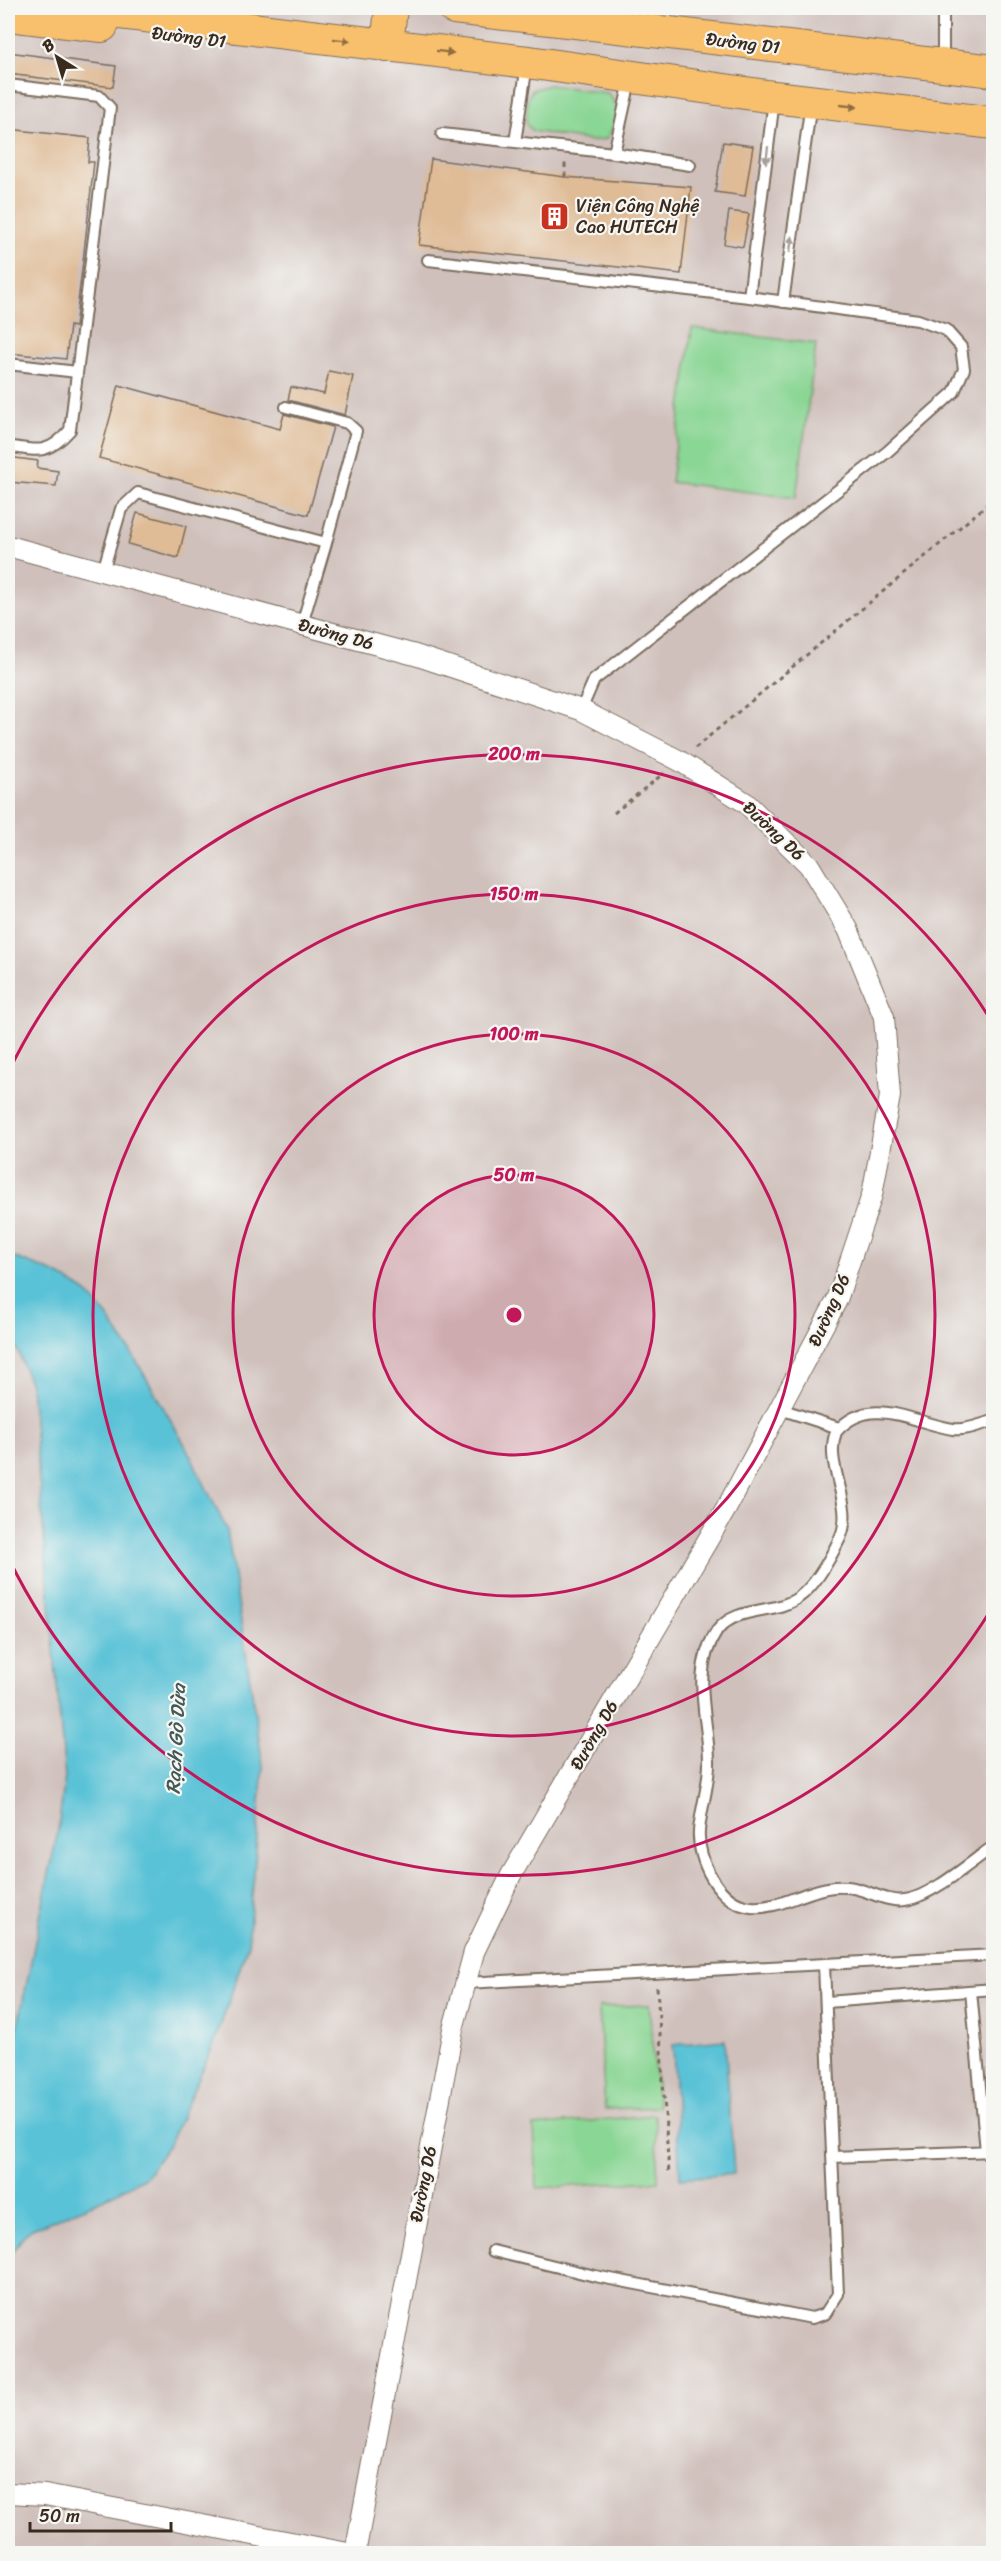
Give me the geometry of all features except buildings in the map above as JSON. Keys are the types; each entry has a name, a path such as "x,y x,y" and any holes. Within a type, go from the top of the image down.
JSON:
{"main road":[{"name":"Đường D1","path":"78,8 540,64 811,102 979,121 993,137"},
{"path":"387,46 391,8"},
{"name":"Đường D1","path":"454,8 497,10 993,71"},
{"name":"Đường D1","path":"582,8 993,60"},
{"name":"Đường D1","path":"8,15 269,47 297,35"},
{"name":"Đường D1","path":"540,64 565,82 724,102 761,95"}],"street":[{"name":"Đường D6","path":"8,546 416,655 581,710 680,761 746,803 810,865 848,929 884,1017 890,1096 872,1195 837,1300 726,1509 511,1875 474,1952 453,2029 354,2553"},
{"path":"8,2493 45,2495 354,2553"}],"lane":[{"path":"943,8 944,55"},
{"path":"515,142 540,64"},
{"path":"8,85 99,96 110,108 70,430 56,446 37,450 8,446"},
{"path":"614,153 628,90"},
{"path":"749,297 761,95"},
{"path":"783,302 811,102"},
{"path":"442,134 614,153 690,165"},
{"path":"428,260 749,297 934,324 954,337 961,346 964,369 954,392 887,452 594,680 581,710"},
{"path":"8,364 77,372"},
{"path":"286,407 347,423 356,431 302,624"},
{"path":"103,571 121,509 138,493 326,543"},
{"path":"780,1409 839,1428"},
{"path":"993,1421 965,1429 953,1429 885,1411 862,1415 839,1428 834,1438 832,1452 844,1514 844,1528 829,1557 809,1588 799,1598 783,1605 753,1611 724,1623 708,1647 703,1665 701,1699 710,1761 699,1835 704,1864 727,1895 742,1905 766,1906 813,1891 838,1887 849,1887 904,1900 934,1888 993,1846"},
{"path":"465,1983 993,1955"},
{"path":"493,2252 595,2276 817,2318 831,2308 838,2294 825,1965"},
{"path":"827,2002 993,1989"},
{"path":"832,2157 990,2151 971,1991"}],"path":[{"path":"614,813 680,761 993,499"},
{"path":"656,1974 669,2175"}],"shaded area":[{"path":"8,8 993,8 993,2553 8,2553"}],"green space":[{"path":"549,85 608,93 618,108 616,123 606,139 591,141 533,131 526,124 528,98 532,90"},
{"path":"692,328 816,344 796,498 671,482"},
{"path":"649,2005 658,2107 605,2109 599,2007"},
{"path":"655,2115 658,2181 537,2188 534,2126"}],"water":[{"name":"Rạch Gò Dừa","path":"8,1255 57,1274 86,1292 107,1316 134,1357 184,1443 227,1530 263,1766 248,1944 215,2042 168,2146 145,2177 104,2199 32,2229 23,2236 8,2261 8,2074 58,1830 65,1777 31,1388 19,1353 8,1336"},
{"path":"725,2040 734,2174 680,2178 673,2045"}],"place":[{"name":"Viện Công Nghệ Cao HUTECH","path":"555,216"}]}
